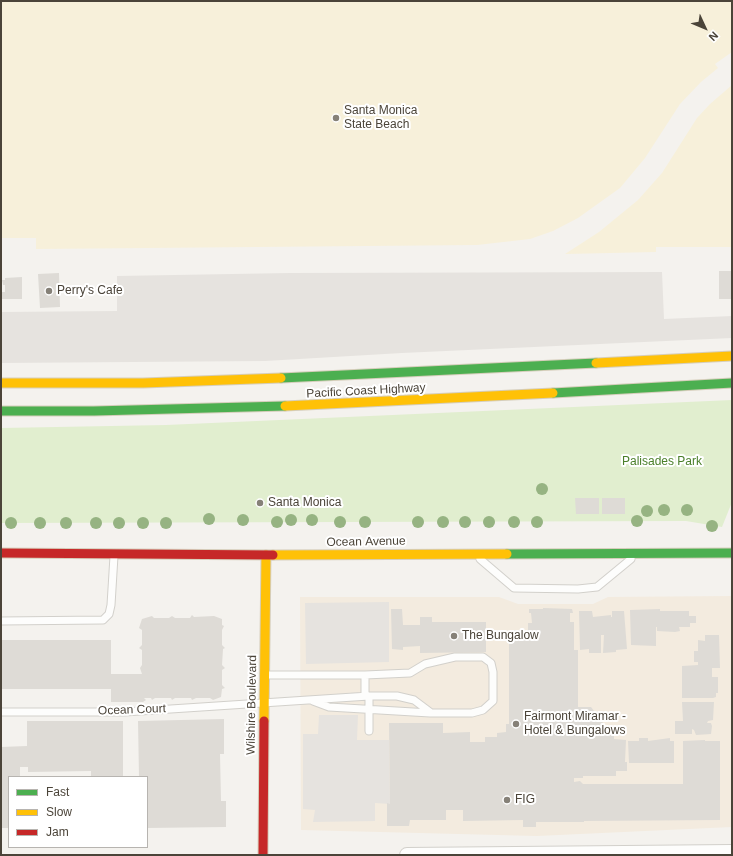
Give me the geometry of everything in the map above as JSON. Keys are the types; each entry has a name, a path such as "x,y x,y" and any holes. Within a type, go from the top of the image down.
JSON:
{"main road":[{"name":"Pacific Coast Highway","path":"1,383 143,383 367,378 732,356"},
{"name":"Pacific Coast Highway","path":"1,411 142,410 732,384"},
{"name":"Ocean Avenue","path":"1,553 266,555 732,553"},
{"name":"Wilshire Boulevard","path":"263,855 266,555"}],"street":[{"path":"407,855 732,852"},
{"path":"263,855 269,855"}],"lane":[{"path":"472,553 514,588 578,589 597,587 638,553"},
{"path":"1,621 104,620 107,617 112,605 114,554"},
{"path":"264,675 365,675 410,673 425,664 455,657 483,657 491,663 493,672 493,701 483,710 472,713 430,713 416,711 329,708 313,701"},
{"path":"365,675 369,731"},
{"name":"Ocean Court","path":"1,712 125,712 264,702 313,701 367,696 397,696 414,700 430,713"}],"shaded area":[{"path":"662,272 664,319 732,316 732,338 402,353 265,361 1,363 1,312 117,311 117,276 290,273"},
{"name":"Fairmont Miramar - Hotel & Bungalows","path":"732,596 732,827 537,836 301,830 300,597 499,597 518,604 593,604 608,597"},
{"path":"389,602 389,662 306,664 305,603"},
{"path":"319,715 358,715 357,740 389,740 390,804 375,803 375,821 313,822 315,810 303,809 303,734 318,734"}],"green space":[{"name":"Palisades Park","path":"732,400 732,502 722,527 686,521 1,523 1,428 166,425"}],"sand":[{"name":"Santa Monica State Beach","path":"1,1 732,1 732,52 715,64 718,68 701,82 680,104 645,158 620,188 578,218 553,231 530,239 477,245 36,249 36,238 1,238"},
{"path":"732,85 732,247 656,247 656,252 565,254 599,232 638,200 662,173 697,118 710,104"}],"building":[{"path":"719,271 732,271 732,299 719,299"},
{"name":"Perry's Cafe","path":"59,273 60,307 40,308 38,274"},
{"path":"22,277 22,299 1,299 1,292 5,292 5,285 3,285 2,280 5,280 5,278"},
{"path":"575,498 599,498 599,514 576,514"},
{"path":"602,498 625,498 625,514 602,514"},
{"path":"391,609 402,609 403,625 420,625 420,617 432,617 432,622 486,622 486,652 420,653 420,646 403,647 403,650 392,649"},
{"path":"529,609 572,609 573,613 570,613 570,622 574,622 574,650 578,650 578,707 591,707 609,731 614,732 614,739 626,740 625,762 627,762 627,771 616,771 616,776 583,776 583,778 574,778 574,782 580,781 583,784 683,784 683,741 720,741 720,820 536,822 536,827 523,827 523,820 463,821 463,810 446,810 446,820 410,820 409,826 387,826 387,803 390,804 389,723 443,723 443,733 470,732 470,742 485,742 485,737 497,737 497,733 506,732 506,724 509,724 509,630 528,630 528,623 532,623"},
{"path":"660,609 660,611 689,611 689,616 696,616 696,623 690,623 690,627 679,627 680,631 675,632 657,631 656,627 656,646 631,645 630,610"},
{"path":"579,611 592,611 593,617 611,615 612,617 612,611 624,611 627,649 603,653 604,635 601,635 601,653 589,653 589,649 580,650"},
{"path":"192,615 194,617 214,616 222,619 222,625 224,626 222,630 222,645 225,648 223,649 222,665 225,668 222,670 222,685 225,688 222,689 221,697 213,700 210,698 196,698 192,700 191,698 175,698 172,700 171,698 155,698 152,700 151,698 144,698 146,700 143,702 111,702 111,689 1,689 1,640 111,640 111,674 142,674 140,668 142,665 142,650 139,648 142,645 142,630 139,628 142,619 152,616 154,618 169,618 172,616 175,618 190,618"},
{"path":"705,635 719,635 720,668 712,668 712,677 718,677 718,693 716,693 716,697 713,698 682,698 682,666 698,665 698,662 694,662 694,651 698,651 698,640 705,641"},
{"path":"682,702 714,702 713,720 708,721 707,723 711,723 711,734 696,735 692,729 692,734 675,734 675,721 683,721"},
{"path":"224,719 224,754 220,754 221,801 226,801 226,827 148,828 148,776 139,776 138,721"},
{"path":"27,721 123,721 123,776 91,776 91,771 28,772 28,767 20,767 20,776 8,776 8,828 1,828 1,747 27,746"},
{"path":"639,738 648,738 648,741 670,738 670,741 674,741 674,763 629,763 628,741 639,741"}],"traffic: fast":[{"path":"281,378 596,363"},
{"path":"553,393 732,383"},
{"path":"1,411 94,411 285,406"},
{"path":"507,554 732,553"}],"traffic: slow":[{"path":"596,363 732,356"},
{"path":"1,383 143,383 281,378"},
{"path":"285,406 553,393"},
{"path":"273,555 507,554"},
{"path":"264,721 266,555"}],"traffic: jam":[{"path":"1,553 273,555"},
{"path":"263,855 264,721"}],"place":[{"name":"Santa Monica State Beach","path":"336,118"},
{"name":"Perry's Cafe","path":"49,291"},
{"name":"Santa Monica","path":"260,503"},
{"name":"The Bungalow","path":"454,636"},
{"name":"Fairmont Miramar - Hotel & Bungalows","path":"516,724"},
{"name":"FIG","path":"507,800"}]}
